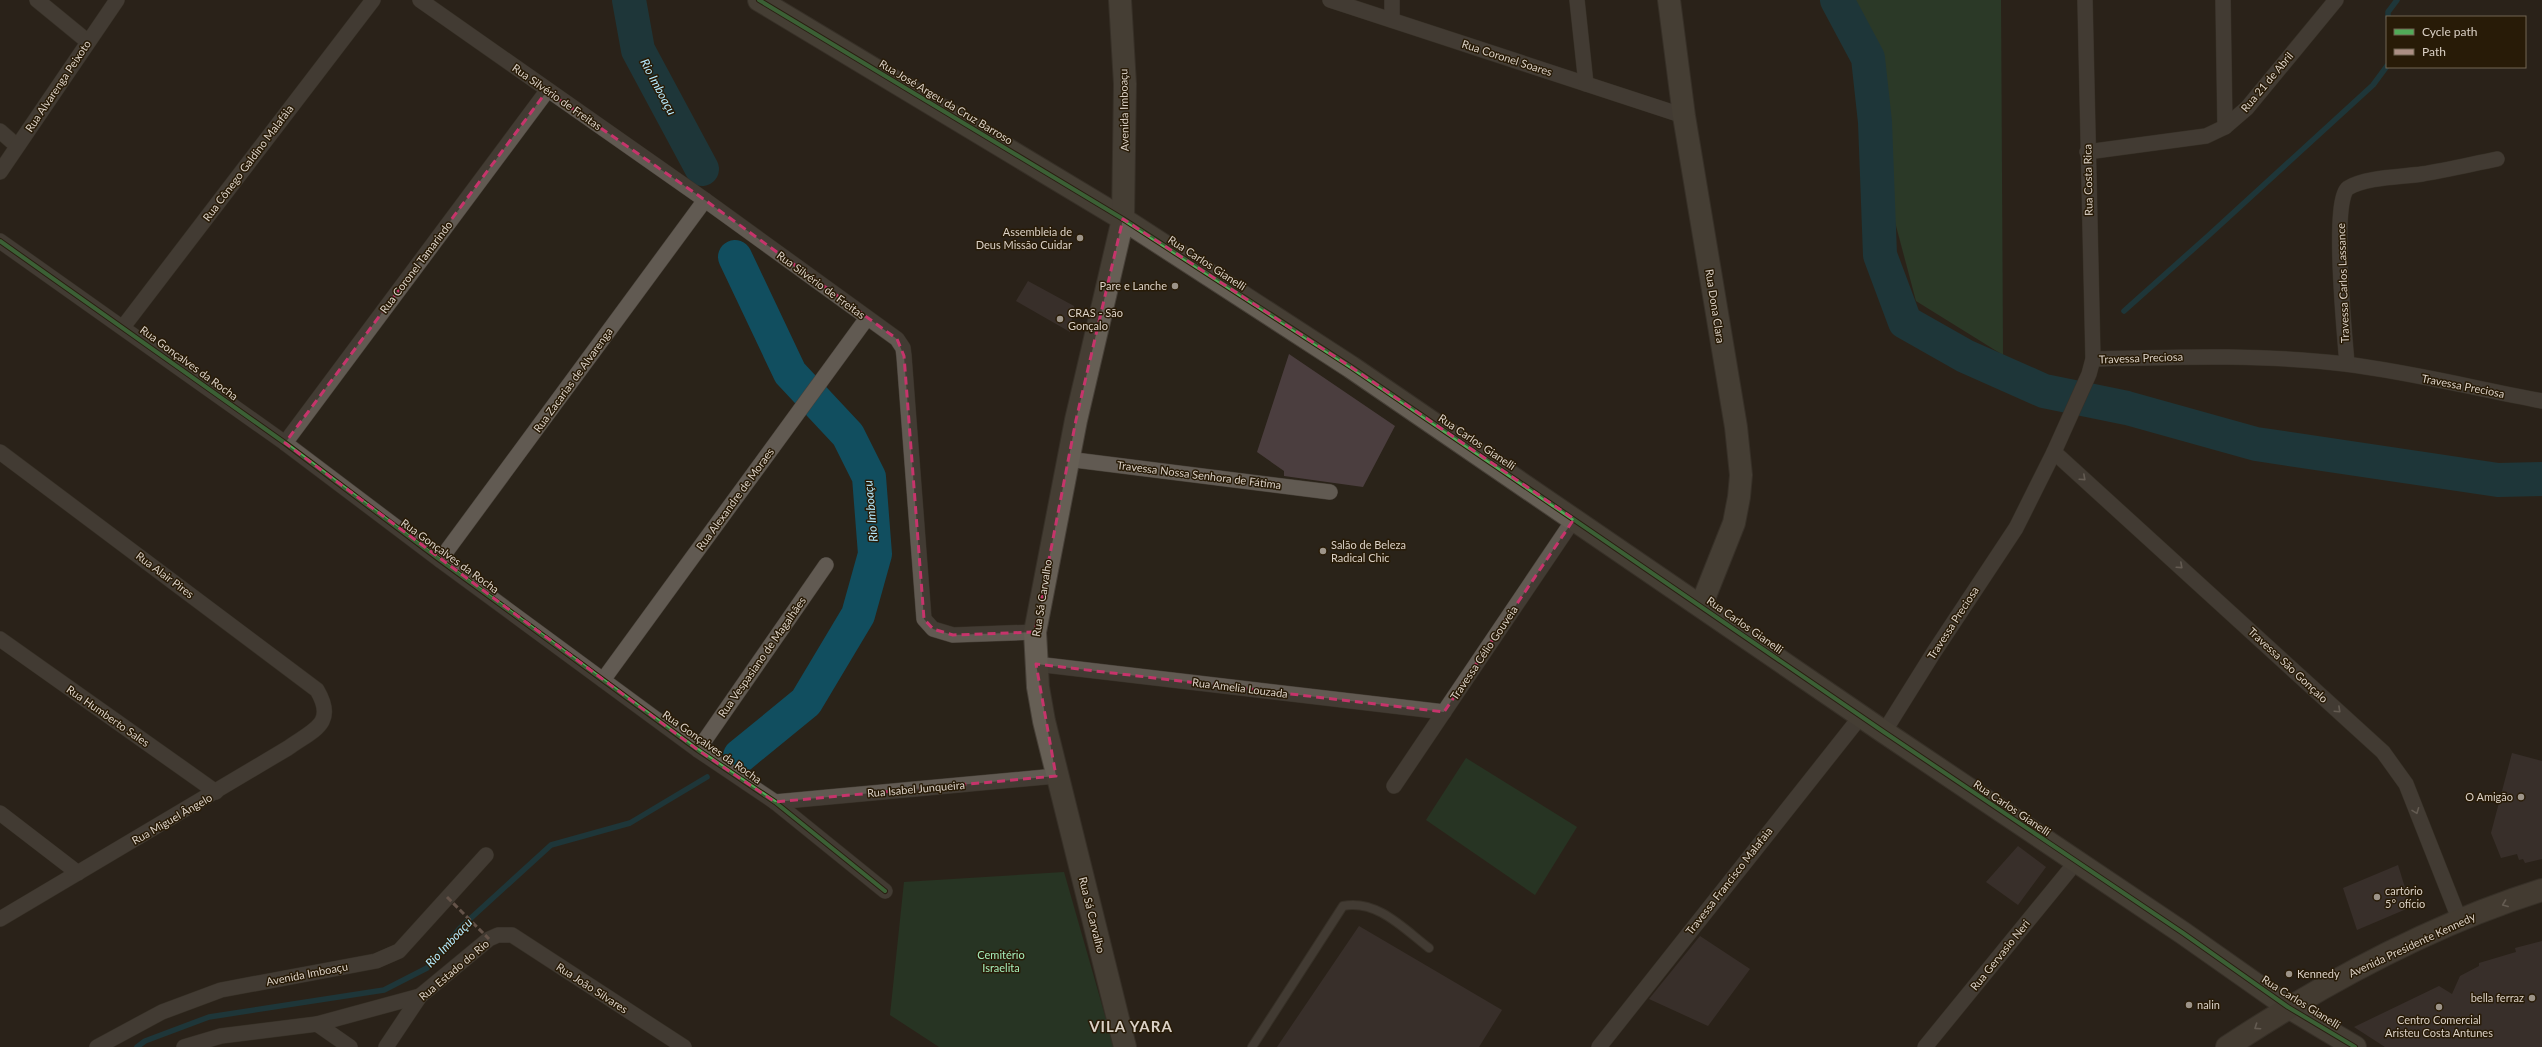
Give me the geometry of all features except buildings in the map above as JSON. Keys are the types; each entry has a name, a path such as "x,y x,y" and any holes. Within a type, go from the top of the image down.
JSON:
{"main road":[{"name":"Avenida Presidente Kennedy","path":"2227,1047 2288,1007 2372,961 2460,922 2542,890"}],"street":[{"path":"37,0 87,41"},
{"name":"Rua Alvarenga Peixoto","path":"0,172 87,41 117,0"},
{"name":"Rua Cônego Galdino Malafáia","path":"123,327 373,0"},
{"name":"Rua Silvério de Freitas","path":"420,0 547,91 705,200 897,339 903,348 924,619 933,629 953,635 1035,632"},
{"name":"Rua José Argeu da Cruz Barroso","path":"759,0 1123,219"},
{"name":"Avenida Imboaçu","path":"1120,0 1125,84 1123,219"},
{"name":"Rua Coronel Soares","path":"1330,0 1684,116"},
{"path":"1392,0 1392,20"},
{"path":"1577,0 1586,84"},
{"name":"Rua Dona Clara","path":"1669,0 1684,116 1736,427 1740,475 1739,497 1734,523 1701,606"},
{"name":"Rua Costa Rica","path":"2086,0 2087,152 2093,359"},
{"path":"2223,0 2225,127"},
{"name":"Rua 21 de Abril","path":"2087,152 2206,136 2225,127 2247,108 2336,0"},
{"name":"Rua Coronel Tamarindo","path":"285,443 547,91"},
{"path":"0,131 17,146"},
{"name":"Travessa Carlos Lassance","path":"2347,364 2339,241 2342,196 2345,192 2361,182 2424,174 2497,158"},
{"name":"Rua Zacarias de Alvarenga","path":"440,560 705,200"},
{"name":"Rua Sá Carvalho","path":"1123,219 1067,459 1035,632 1036,664 1044,721 1056,776 1125,1047"},
{"name":"Rua Carlos Gianelli","path":"1123,219 1351,367 1884,732 2183,933 2288,1007 2355,1047"},
{"name":"Rua Gonçalves da Rocha","path":"0,241 285,443 440,560 698,750 775,802 885,891"},
{"name":"Rua Alexandre de Moraes","path":"603,680 867,318"},
{"name":"Travessa Preciosa","path":"1884,732 1934,652 2016,528 2054,452 2089,374 2093,359 2206,356 2289,359 2347,364 2542,401"},
{"name":"Rua Alair Pires","path":"0,452 317,690 325,703"},
{"name":"Travessa São Gonçalo","path":"2054,452 2383,752 2406,784 2460,922"},
{"name":"Travessa Nossa Senhora de Fátima","path":"1067,459 1330,492"},
{"name":"Travessa Célio Gouveia","path":"1394,786 1574,519"},
{"name":"Rua Vespasiano de Magalhães","path":"698,750 826,565"},
{"name":"Rua Humberto Sales","path":"0,639 216,792"},
{"name":"Rua Amelia Louzada","path":"1036,664 1444,712"},
{"name":"Rua Miguel Ângelo","path":"0,919 216,792 320,726 326,714 325,703"},
{"name":"Travessa Francisco Malafaia","path":"1598,1047 1861,716"},
{"name":"Rua Isabel Junqueira","path":"775,802 1056,776"},
{"path":"0,813 78,873"},
{"name":"Avenida Imboaçu","path":"97,1047 162,1012 222,990 376,961 399,951 486,855"},
{"name":"Rua Gervasio Neri","path":"1925,1047 2076,862"},
{"name":"Rua Estado do Rio","path":"386,1047 420,996 489,939 498,936"},
{"name":"Rua João Silvares","path":"498,936 512,936 684,1047"},
{"path":"184,1047 221,1036 317,1024 420,996"},
{"path":"317,1024 350,1047"}],"lane":[{"path":"1252,1047 1343,906 1361,905 1378,910 1429,948"}],"highlighted area":[{"path":"547,91 705,200 897,339 904,356 924,619 933,629 953,635 1035,632 1076,420 1123,219 1351,367 1574,519 1444,712 1036,664 1056,776 775,802 698,750 285,443"}],"green space":[{"path":"1836,0 2001,0 2003,355 1916,301"},
{"path":"1466,758 1577,827 1535,895 1426,820"},
{"name":"Cemitério Israelita","path":"1064,872 1114,1047 939,1047 890,1015 904,882"}],"waterway":[{"name":"Rio Imboaçu","path":"629,0 638,50 702,169"},
{"path":"1837,0 1868,58 1875,122 1880,255 1905,322 1965,356 2044,391 2127,408 2256,444 2498,480 2542,479"},
{"path":"2388,16 2388,12 2397,0"},
{"path":"2124,311 2373,85 2386,67"},
{"name":"Rio Imboaçu","path":"735,257 790,373 848,435 869,477 875,554 858,615 806,702 740,756"},
{"path":"2036,387 2046,378"},
{"name":"Rio Imboaçu","path":"137,1047 145,1041 209,1017 384,990 427,968 460,928 551,845 630,823 707,777"}],"marked path":[{"path":"447,897 489,939"}],"cycle path":[{"path":"759,0 1123,219 1351,367 1884,732 2183,933 2288,1007 2355,1047"},
{"path":"0,241 285,443 440,560 698,750 775,802 885,891"}],"place":[{"name":"Assembleia de Deus Missão Cuidar","path":"1080,238"},
{"name":"Pare e Lanche","path":"1175,286"},
{"name":"CRAS - São Gonçalo","path":"1060,319"},
{"name":"Salão de Beleza Radical Chic","path":"1323,551"},
{"name":"O Amigão","path":"2521,797"},
{"name":"cartório 5° ofício","path":"2377,897"},
{"name":"Kennedy","path":"2289,974"},
{"name":"bella ferraz","path":"2532,998"},
{"name":"nalin","path":"2189,1005"},
{"name":"Centro Comercial Aristeu Costa Antunes","path":"2439,1007"}],"district":[{"name":"VILA YARA","path":"1131,1027"}]}
